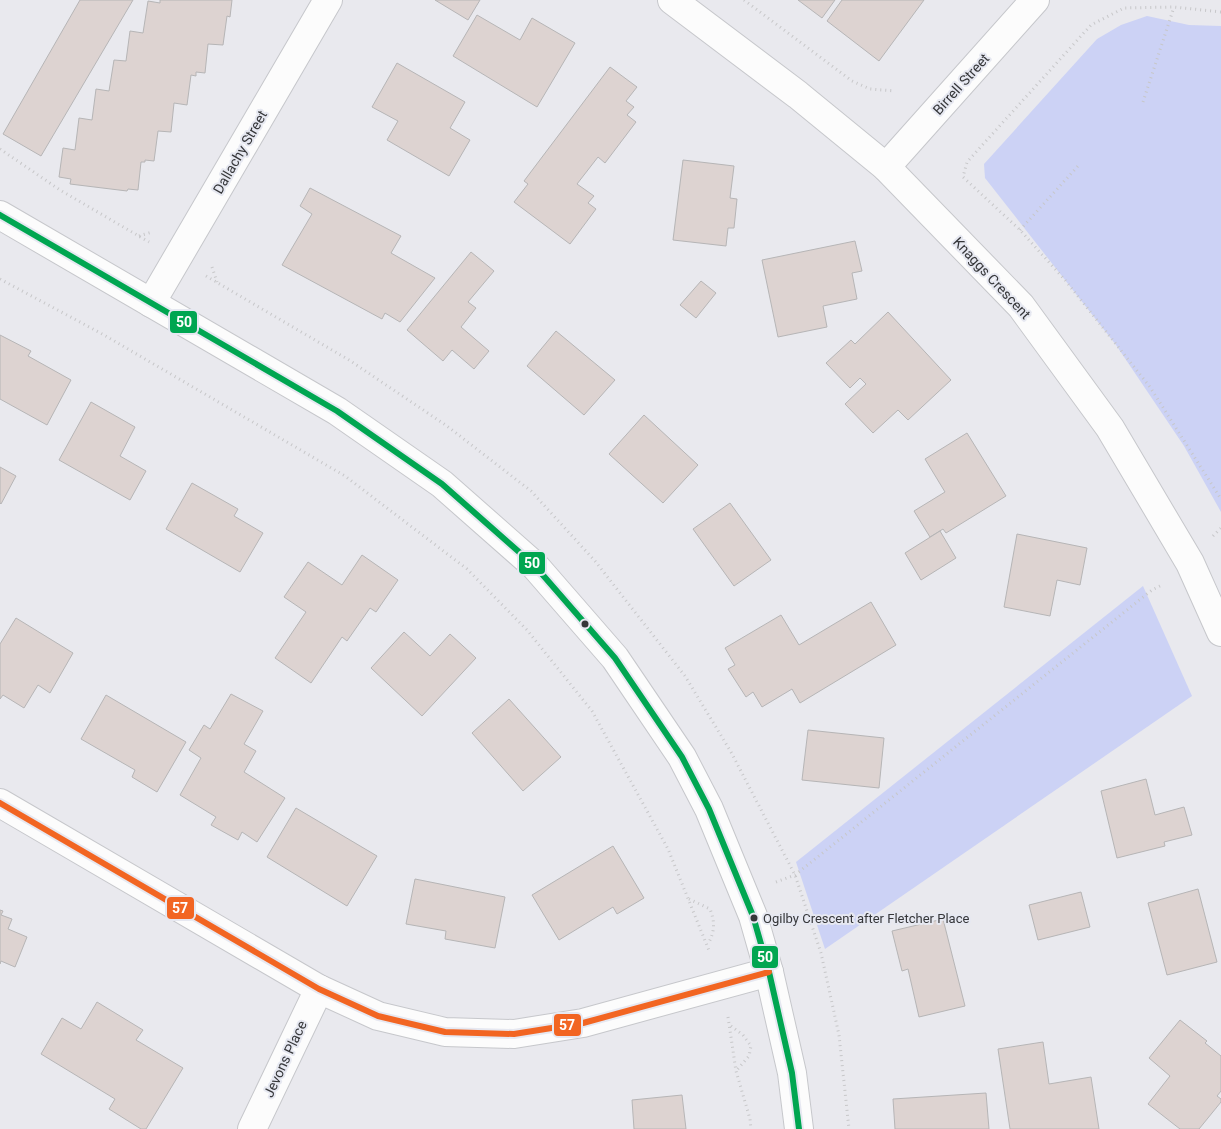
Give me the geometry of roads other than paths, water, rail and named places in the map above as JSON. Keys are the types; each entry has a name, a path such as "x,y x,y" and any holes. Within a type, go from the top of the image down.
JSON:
{"street":[{"name":"Dallachy Street","path":"151,303 328,0"},
{"name":"Knaggs Crescent","path":"672,0 798,95 886,167 1020,306 1110,428 1190,563 1221,632"},
{"name":"Birrell Street","path":"886,167 1035,0"},
{"path":"0,215 337,411 442,484 535,566 615,658 682,757 713,818 753,916 769,972 792,1073 800,1129"},
{"path":"0,803 318,988 378,1016 445,1032 514,1034 583,1023 769,972"},
{"name":"Jevons Place","path":"252,1129 318,988"}],"place":[{"name":"Ogilby Crescent after Fletcher Place","path":"754,918"}]}
